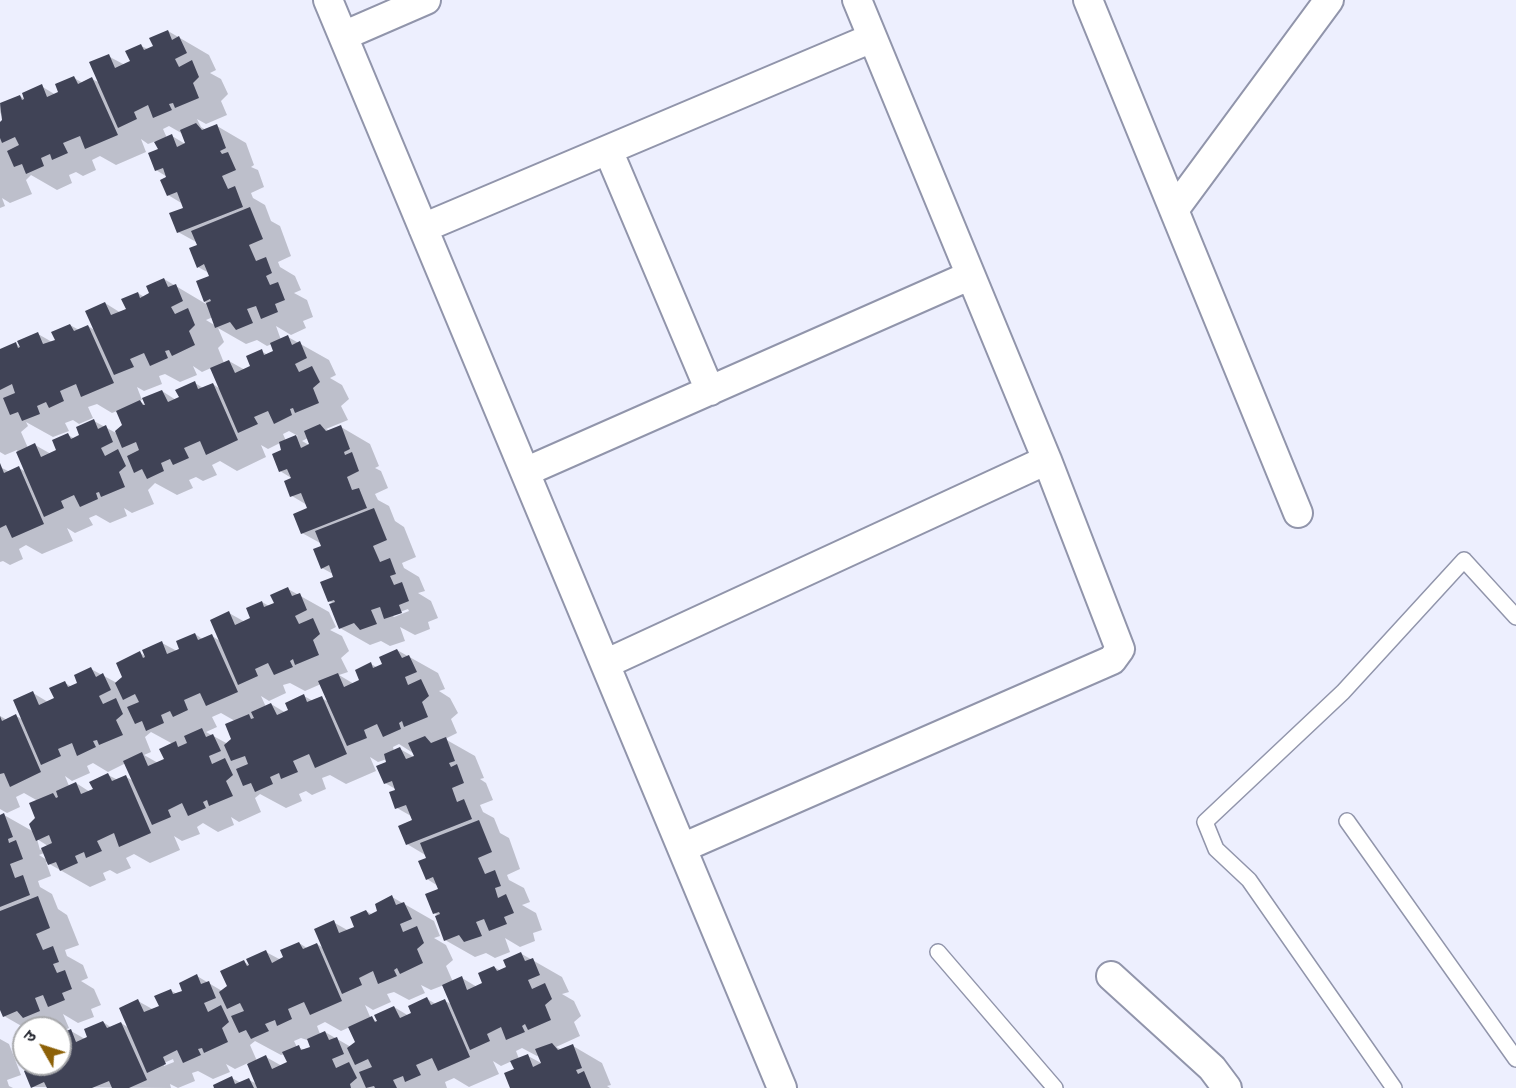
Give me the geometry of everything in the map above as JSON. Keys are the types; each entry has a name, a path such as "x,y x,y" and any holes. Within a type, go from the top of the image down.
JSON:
{"street":[{"path":"328,0 782,1088"},
{"path":"342,36 426,0"},
{"path":"682,848 1112,660 1120,649 1047,460 969,276 857,0"},
{"path":"1088,0 1298,513"},
{"path":"1174,210 1322,4"},
{"path":"423,228 872,38"},
{"path":"608,150 710,391"},
{"path":"525,472 969,276"},
{"path":"605,664 1047,460"},
{"path":"1112,976 1212,1068 1227,1088"}],"lane":[{"path":"1394,1088 1249,880 1216,849 1205,822 1343,692 1464,560 1516,618"},
{"path":"1347,821 1516,1059"},
{"path":"938,952 1055,1088"}],"building":[{"path":"168,30 172,40 179,36 187,53 175,59 179,67 192,60 199,77 193,83 199,98 175,108 173,103 169,104 172,110 153,118 148,105 134,112 137,119 118,128 89,62 109,54 115,68 130,61 125,51 141,44 144,50 153,46 149,38"},
{"path":"74,76 78,84 92,77 118,135 85,149 80,136 63,143 68,153 52,160 50,154 41,158 44,166 26,174 22,164 14,167 7,151 19,145 15,137 2,143 0,138 2,120 0,103 20,95 22,100 24,99 22,93 42,84 47,97 58,92 55,84"},
{"path":"196,123 202,130 217,124 226,148 220,151 222,154 228,152 236,170 222,176 228,189 235,186 243,207 177,233 169,213 183,208 177,192 167,196 160,180 166,177 163,168 155,171 148,153 158,149 154,142 172,134 177,147 185,143 180,130"},
{"path":"250,207 263,239 249,245 256,261 266,257 272,273 266,276 270,285 278,282 285,300 275,304 278,312 261,319 256,306 247,309 253,323 236,330 230,322 215,328 206,303 211,301 210,299 204,302 196,281 209,276 204,264 197,268 189,248 197,245 191,231"},
{"path":"164,278 168,287 176,284 183,301 171,307 175,314 188,308 195,325 189,331 195,345 172,356 169,350 165,351 168,358 150,366 144,353 130,359 134,367 114,375 85,311 105,302 111,315 126,309 121,299 138,292 140,298 149,293 146,286"},
{"path":"70,324 74,331 88,325 114,383 81,397 76,384 60,391 64,401 49,408 46,402 37,406 40,414 22,421 18,412 10,415 3,398 15,393 12,384 0,390 0,349 16,342 18,348 20,347 17,341 38,332 43,344 55,340 51,332"},
{"path":"288,335 292,345 300,341 307,358 295,364 299,372 312,366 320,382 313,388 319,403 295,413 293,408 290,409 292,415 274,424 268,411 254,417 258,424 238,433 210,368 229,360 235,373 250,366 246,356 262,349 264,355 273,351 270,343"},
{"path":"195,381 198,389 213,383 238,440 206,455 200,441 184,448 189,458 173,465 170,459 161,463 164,471 147,479 142,469 134,473 127,456 139,450 136,442 122,448 115,431 122,425 116,411 140,400 145,405 142,398 162,390 168,402 179,397 175,390"},
{"path":"94,419 98,429 106,425 113,442 101,448 105,456 118,449 126,466 119,472 125,487 101,497 99,492 96,493 98,499 80,507 74,495 61,501 64,508 44,517 16,452 35,443 41,457 56,450 52,440 68,433 71,439 79,435 76,427"},
{"path":"320,424 326,431 341,425 350,449 344,452 345,455 352,452 359,471 347,477 352,490 359,488 367,508 301,534 293,514 307,508 301,493 290,497 284,481 291,478 287,469 279,472 272,454 281,450 279,442 296,435 301,448 309,444 304,431"},
{"path":"0,463 4,473 19,466 44,524 12,538 6,525 0,528"},
{"path":"374,508 387,540 373,546 380,562 390,558 396,574 390,576 394,585 402,582 409,601 399,605 402,613 384,619 380,607 371,610 377,624 360,630 354,623 339,629 329,604 335,602 334,600 328,602 320,582 333,577 329,565 321,569 313,549 321,546 315,531"},
{"path":"288,587 292,596 300,593 307,610 295,616 299,624 313,618 320,634 313,640 319,655 295,665 293,659 290,661 293,667 274,675 268,663 255,669 258,676 238,685 210,620 229,611 235,625 250,618 246,608 262,601 264,607 274,603 270,595"},
{"path":"195,633 198,640 212,634 238,692 206,706 200,693 184,700 188,710 173,717 170,711 161,715 164,723 146,731 142,721 135,724 127,707 139,702 135,694 123,700 115,683 122,677 116,663 140,651 143,658 145,657 142,650 162,641 167,654 179,649 176,641"},
{"path":"397,649 402,658 409,655 417,672 405,677 408,685 421,679 429,696 422,702 428,717 404,727 402,721 399,723 401,729 383,737 377,724 364,730 367,738 347,746 318,681 338,673 344,687 359,680 355,670 371,662 373,668 382,664 379,657"},
{"path":"91,667 96,677 103,673 111,690 99,696 103,704 116,698 123,714 116,720 123,735 99,745 97,740 93,741 96,747 77,756 72,743 58,749 61,756 41,765 13,700 33,691 39,705 54,698 49,688 65,681 68,687 77,683 74,675"},
{"path":"304,694 307,702 322,696 347,754 315,768 309,754 293,761 298,772 281,779 279,773 270,777 273,784 255,792 251,783 243,786 236,769 248,764 245,756 231,761 224,745 231,739 225,724 249,714 251,719 254,718 251,712 271,703 277,715 288,710 285,703"},
{"path":"16,714 41,772 10,787 4,773 0,774 0,716 2,721"},
{"path":"202,728 206,737 213,734 221,751 209,756 212,764 225,758 233,775 226,781 233,796 209,806 207,800 203,802 206,808 188,816 182,803 168,810 171,817 152,825 123,761 142,752 148,766 164,759 159,749 176,741 178,747 187,743 184,736"},
{"path":"425,736 431,743 446,737 455,761 449,763 451,767 457,764 464,783 452,788 457,802 464,799 472,819 406,845 398,826 412,820 406,805 395,809 389,792 395,790 392,781 384,784 376,766 386,762 384,754 400,747 406,759 414,756 408,743"},
{"path":"108,773 112,781 126,775 151,833 119,847 114,833 97,841 102,851 86,858 84,852 75,856 78,863 60,871 56,862 48,865 41,848 52,843 49,835 36,841 29,824 35,818 29,803 53,793 56,798 58,797 56,791 76,782 81,794 93,789 89,782"},
{"path":"4,813 13,837 8,839 9,843 16,840 23,859 10,864 15,878 23,875 30,895 0,907 0,815"},
{"path":"479,820 492,852 478,858 485,874 495,870 501,886 495,888 498,898 506,894 514,913 504,917 507,924 489,931 484,919 476,922 482,936 464,942 459,935 444,941 435,916 440,914 439,912 433,914 425,894 438,889 433,877 426,880 418,861 426,858 420,843"},
{"path":"392,895 396,905 404,902 412,919 400,924 403,932 417,926 424,943 417,949 423,963 400,974 397,968 394,970 397,976 378,984 373,971 359,978 362,985 342,994 314,929 334,920 339,933 354,927 350,917 366,910 369,915 377,911 375,904"},
{"path":"38,896 50,928 36,934 43,950 53,946 59,962 53,964 57,973 65,970 72,989 62,993 65,1000 48,1007 43,995 35,998 40,1011 21,1016 17,1011 3,1017 0,1010 0,911"},
{"path":"299,942 303,949 317,943 342,1001 310,1015 304,1002 288,1009 292,1019 277,1026 275,1020 265,1024 269,1031 251,1039 246,1030 239,1033 231,1016 244,1011 240,1003 227,1009 219,992 227,986 220,971 244,960 247,966 249,965 246,959 266,950 272,963 283,957 280,950"},
{"path":"521,952 525,961 533,958 540,975 528,980 532,989 545,983 552,999 545,1005 551,1020 528,1030 525,1024 522,1026 525,1032 506,1040 501,1027 487,1034 490,1041 470,1050 442,985 462,976 467,990 482,983 478,973 494,966 497,971 506,967 503,960"},
{"path":"197,974 201,984 209,981 216,998 204,1003 208,1012 221,1005 229,1022 222,1028 228,1042 204,1053 202,1048 198,1049 201,1055 183,1063 177,1050 163,1057 166,1064 147,1073 119,1008 138,999 144,1012 159,1006 154,996 171,989 173,994 182,991 179,983"},
{"path":"427,997 431,1005 445,999 470,1057 438,1071 432,1058 416,1065 421,1075 405,1082 403,1076 393,1080 397,1088 375,1088 374,1086 366,1088 359,1072 372,1067 368,1059 355,1065 347,1048 355,1042 348,1027 372,1016 375,1022 377,1021 374,1015 394,1006 400,1018 411,1013 408,1006"},
{"path":"103,1021 107,1028 121,1022 147,1080 129,1088 112,1088 109,1081 92,1088 47,1088 44,1082 31,1088 26,1076 72,1076 72,1032 76,1042 87,1037 84,1029"},
{"path":"325,1031 329,1040 337,1037 344,1054 332,1059 336,1068 349,1062 357,1078 350,1084 351,1088 257,1088 247,1064 266,1055 272,1069 287,1062 282,1052 299,1045 301,1050 310,1047 307,1039"},
{"path":"552,1043 558,1050 573,1044 582,1068 576,1070 578,1074 584,1071 591,1088 510,1088 504,1073 514,1069 510,1061 528,1054 533,1067 541,1063 535,1049"},
{"path":"232,1076 235,1084 249,1078 254,1088 214,1088 213,1085"}]}
